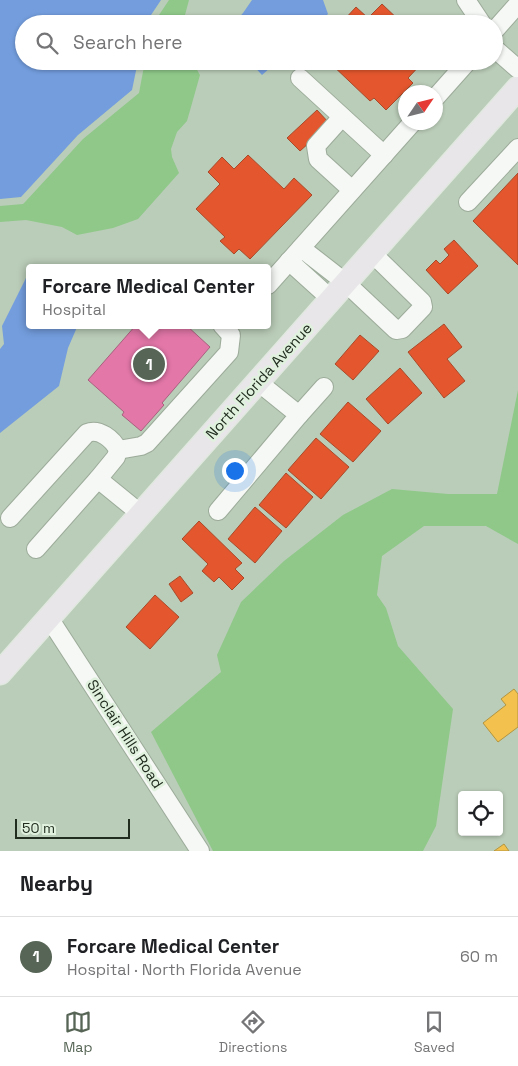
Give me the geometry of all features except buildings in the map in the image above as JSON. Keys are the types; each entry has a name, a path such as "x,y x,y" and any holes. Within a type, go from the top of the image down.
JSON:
{"main road":[{"name":"North Florida Avenue","path":"0,673 518,88"}],"street":[{"path":"466,0 476,15"},
{"path":"503,21 518,4"},
{"path":"503,56 518,69"},
{"path":"443,89 460,70"},
{"path":"300,78 384,155"},
{"path":"342,117 316,146 318,159 352,190"},
{"path":"271,282 406,130"},
{"path":"468,202 518,148"},
{"path":"301,248 339,291"},
{"path":"289,261 339,291 396,330 402,329 423,308 422,302 372,254"},
{"path":"118,450 147,443 229,352 231,335 226,329"},
{"path":"258,382 299,416"},
{"path":"218,511 324,387"},
{"path":"10,518 87,433 93,430 100,432 115,444 118,450 116,457 36,549"},
{"path":"98,479 141,514"},
{"name":"Sinclair Hills Road","path":"49,618 200,851"}],"green space":[{"path":"169,0 189,0 185,15 159,15"},
{"path":"143,70 197,70 200,75 187,121 177,132 171,149 172,157 179,173 138,219 113,228 77,235 62,227 26,220 0,222 0,206 23,204 83,139 139,93"},
{"path":"518,390 518,544 486,526 424,526 382,556 377,595 386,608 398,646 453,709 436,826 423,851 213,851 151,732 221,672 217,655 241,602 284,561 343,515 392,489 448,494 497,494"}],"water":[{"path":"0,0 161,0 151,15 15,15 15,70 136,70 132,90 78,135 21,197 0,199"},
{"path":"252,0 323,0 328,14 241,15"},
{"path":"257,70 268,70 262,75"},
{"path":"26,278 26,329 76,329 68,348 59,386 0,433 0,349 4,344 2,326"}],"place":[{"name":"Forcare Medical Center","path":"149,364"}]}
